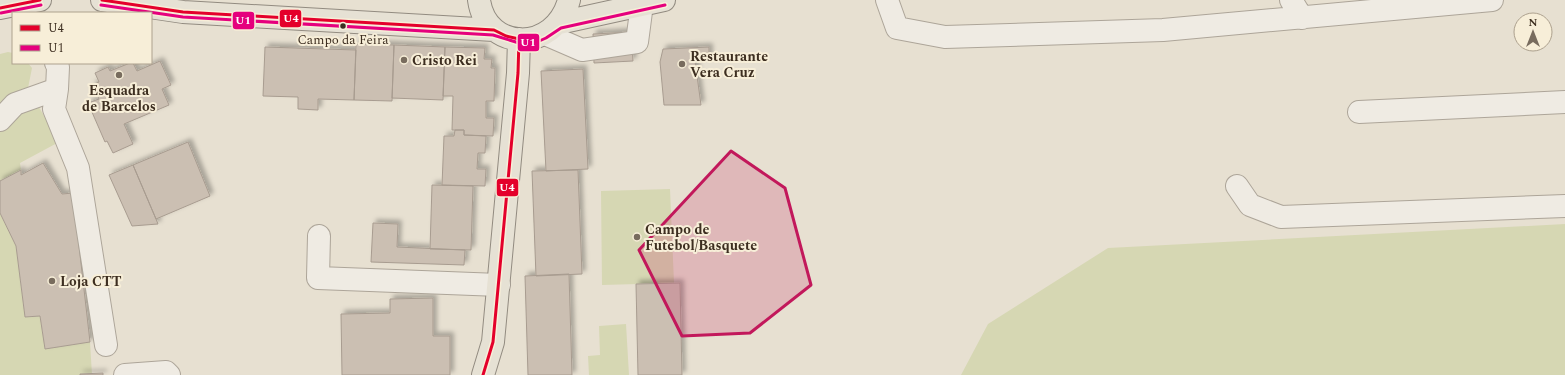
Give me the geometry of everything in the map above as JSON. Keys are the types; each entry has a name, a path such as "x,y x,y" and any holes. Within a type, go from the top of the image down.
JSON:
{"main road":[{"path":"102,0 183,12 494,30 506,36 519,39 532,39 552,29 642,4 664,0"},
{"path":"479,0 486,20 494,30"},
{"path":"552,29 566,12 569,0"},
{"path":"0,8 39,5"},
{"path":"483,375 493,342 518,73 519,39"}],"street":[{"path":"887,0 897,28 946,37 1163,30 1297,9 1492,0"},
{"path":"552,29 582,50 637,42 642,4"},
{"path":"56,64 58,68 57,89 54,109 78,168 106,345"},
{"path":"0,120 15,104 57,89"},
{"path":"1359,112 1565,102"},
{"path":"1237,186 1250,205 1281,217 1565,206"},
{"path":"319,236 318,278 499,285"},
{"path":"125,375 166,372 170,375"}],"highlighted area":[{"path":"731,151 785,188 811,285 750,333 682,336 639,250"}],"green space":[{"path":"12,53 12,64 29,64 32,68 28,88 59,142 20,163 21,170 0,181 0,54"},
{"name":"Campo de Futebol/Basquete","path":"670,189 674,283 602,285 601,191"},
{"path":"0,213 16,246 25,317 40,316 45,349 90,342 92,375 0,375"},
{"path":"1565,224 1565,375 961,375 988,324 1108,248"},
{"path":"626,324 629,375 589,375 588,356 600,355 599,326"}],"building":[{"path":"631,32 633,61 594,63 593,34"},
{"path":"356,44 394,45 392,101 354,100"},
{"path":"394,45 445,47 443,100 392,98"},
{"path":"265,47 356,50 354,100 318,99 318,110 298,109 298,97 263,96"},
{"path":"445,47 485,48 484,59 492,59 491,68 495,68 494,101 486,101 486,118 494,118 493,136 464,135 464,130 452,130 453,96 443,96"},
{"path":"709,47 709,61 695,61 701,105 664,105 660,62 663,49"},
{"path":"160,61 171,85 162,89 169,105 124,124 133,144 113,153 107,141 105,142 88,103 99,99 92,85 99,82 95,73 108,67 110,71 128,64 134,64 137,71"},
{"path":"583,69 588,169 546,171 541,71"},
{"path":"455,130 464,130 464,135 486,136 485,153 478,153 477,169 486,169 485,186 442,185 444,136 454,136"},
{"path":"188,142 210,196 156,219 133,165"},
{"name":"Loja CTT","path":"43,163 62,194 73,193 90,342 45,349 40,316 25,317 16,246 0,213 0,181 21,170 21,175"},
{"path":"133,165 158,224 132,226 109,175"},
{"path":"578,170 582,274 536,276 532,171"},
{"path":"432,185 473,186 471,250 430,249"},
{"path":"373,223 398,224 397,247 465,250 464,265 371,262"},
{"path":"569,274 572,375 528,375 525,276"},
{"path":"680,283 682,375 638,375 636,284"},
{"path":"433,298 433,336 450,336 450,375 342,375 341,314 390,313 390,299"},
{"path":"103,373 103,375 80,375 80,374"}],"transit line":[{"name":"U4","path":"0,8 40,0"},
{"name":"U4","path":"102,0 183,12 494,30 506,36 519,39 518,73 493,342 483,375"},
{"name":"U1","path":"1,13 41,5"},
{"name":"U1","path":"101,5 149,12"},
{"name":"U1","path":"152,12 183,17 493,35 519,43 537,42 561,28 665,5"}],"place":[{"name":"Campo da Feira","path":"343,26"},
{"name":"Cristo Rei","path":"404,60"},
{"name":"Restaurante Vera Cruz","path":"682,64"},
{"name":"Esquadra de Barcelos","path":"119,75"},
{"name":"Campo de Futebol/Basquete","path":"637,237"},
{"name":"Loja CTT","path":"52,281"}]}
